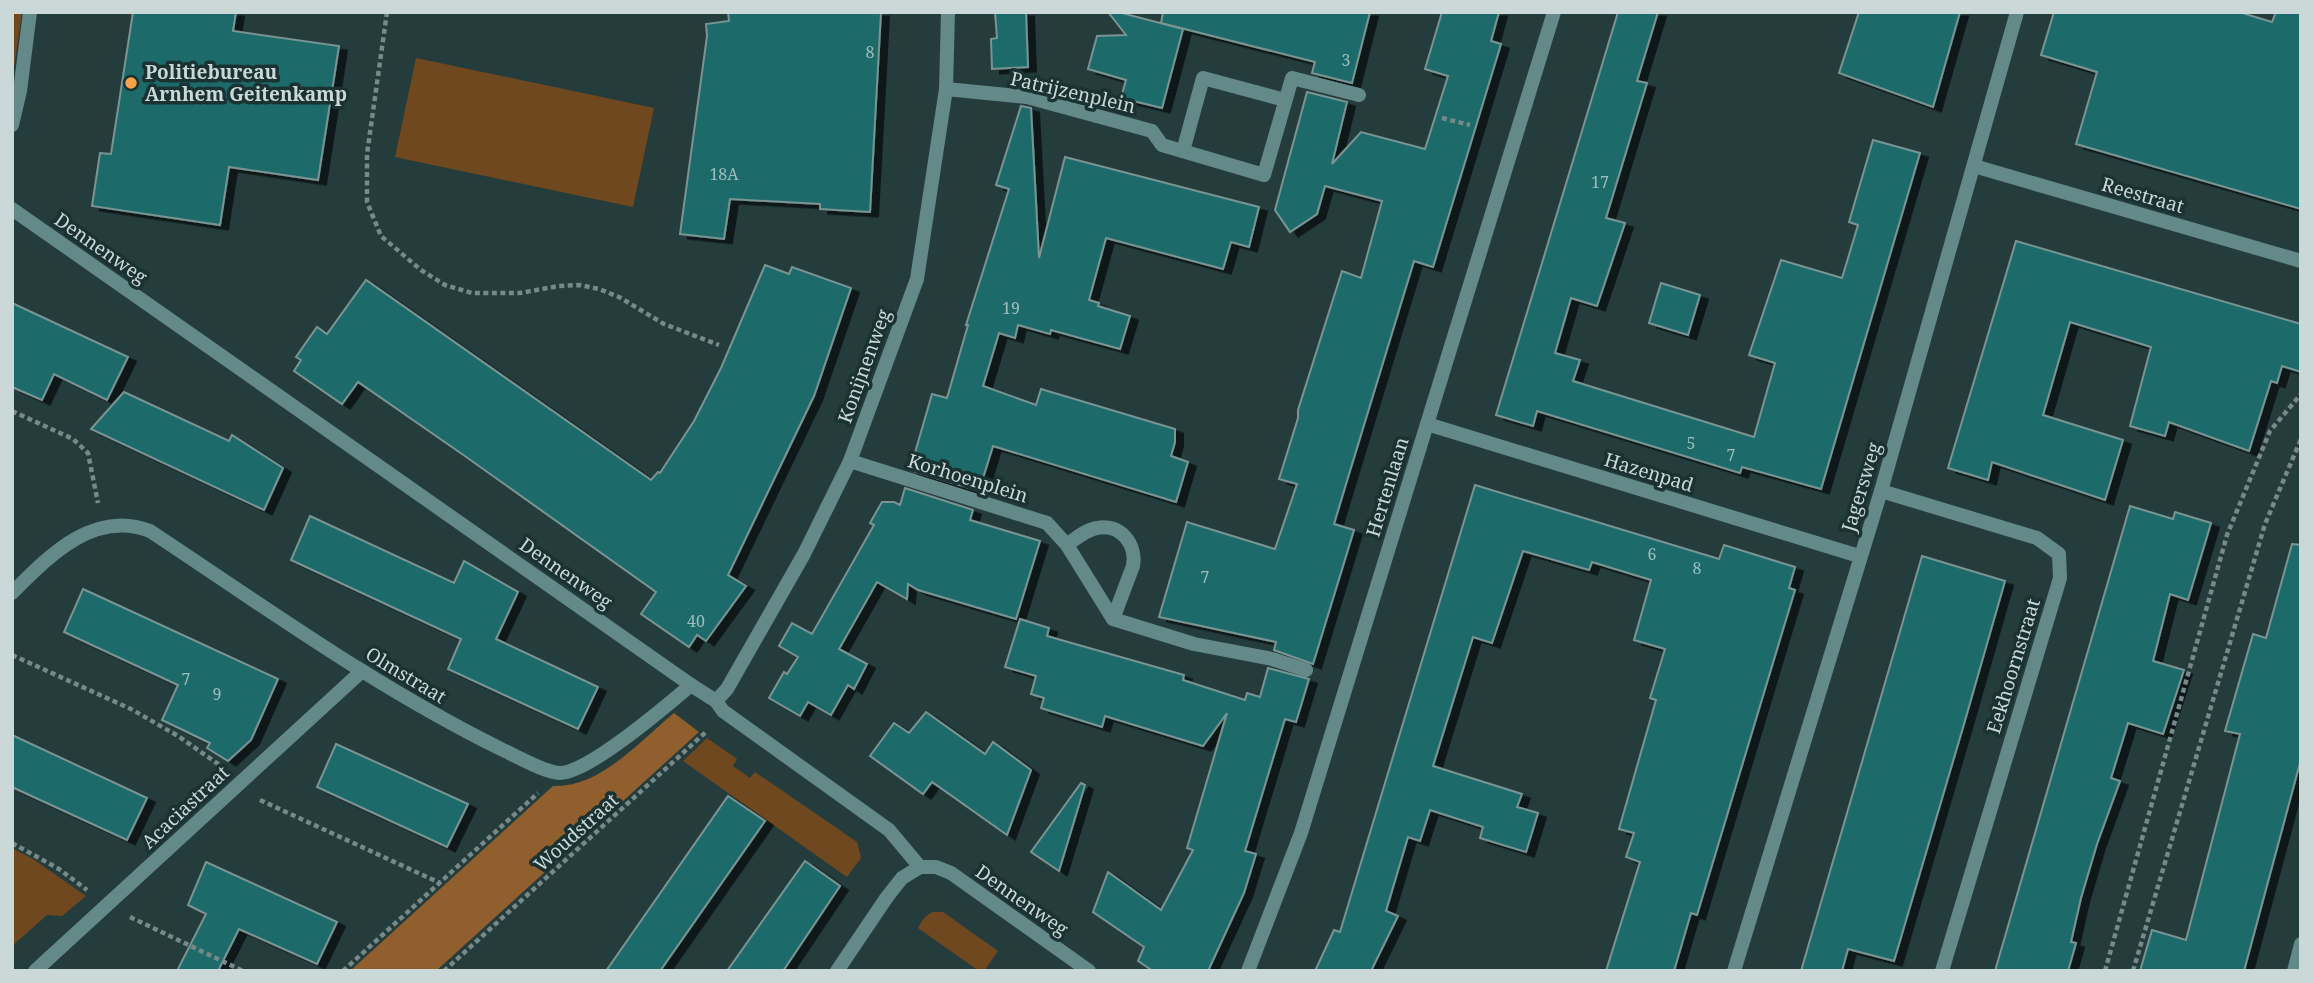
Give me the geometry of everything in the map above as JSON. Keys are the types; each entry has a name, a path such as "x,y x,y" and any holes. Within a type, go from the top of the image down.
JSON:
{"street":[{"path":"12,125 20,91 30,12"},
{"name":"Konijnenweg","path":"720,706 804,554 850,461 917,279 946,89 948,12"},
{"name":"Hertenlaan","path":"1248,971 1301,832 1554,12"},
{"name":"Jagersweg","path":"1734,971 1881,491 2017,12"},
{"path":"1183,151 1203,78 1286,100"},
{"name":"Patrijzenplein","path":"946,89 1027,97 1152,131 1162,145 1264,175 1292,78 1359,94"},
{"name":"Reestraat","path":"1974,166 2301,261"},
{"name":"Dennenweg","path":"15,215 455,518 691,685 889,830 920,867 936,867 951,873 1089,971"},
{"name":"Hazenpad","path":"1426,424 1859,556"},
{"name":"Korhoenplein","path":"850,461 1047,523 1067,545 1113,620"},
{"name":"Eekhoornstraat","path":"1881,491 2037,538 2059,554 2060,578 1941,971"},
{"name":"Olmstraat","path":"12,593 60,549 84,534 102,527 134,525 150,531 362,671 445,721 535,765 559,773"},
{"path":"1067,545 1089,530 1109,527 1121,533 1132,546 1135,558 1133,566 1113,620 1194,644 1272,659 1306,670"},
{"name":"Acaciastraat","path":"35,971 362,671"},
{"path":"559,773 584,765 634,732 691,685"},
{"path":"836,971 902,878 920,867"},
{"path":"2294,971 2301,944"}],"path":[{"path":"387,12 367,154 367,202 381,236 421,270 446,285 472,293 520,293 569,285 599,289 619,297 664,324 719,345"},
{"path":"1442,118 1470,125"},
{"path":"2105,971 2227,536 2270,431 2301,394"},
{"path":"12,411 73,439 88,453 102,527"},
{"path":"2133,971 2265,524 2301,439"},
{"path":"12,654 131,709 178,736 239,784 440,883"},
{"name":"Woudstraat","path":"444,971 703,735 720,706"},
{"path":"343,971 559,773"}],"shaded area":[{"path":"12,12 22,12 12,82"},
{"path":"416,58 654,108 633,207 395,157"},
{"path":"674,713 699,732 436,971 350,971 553,786 570,785 603,771"},
{"path":"707,738 737,759 733,766 750,778 755,772 857,842 861,858 847,877 683,761"},
{"path":"12,848 33,859 86,896 62,916 47,915 12,946"},
{"path":"932,912 943,912 998,951 984,971 979,971 918,928"}],"building":[{"path":"133,12 236,12 233,31 339,46 318,180 229,167 220,225 92,206 100,153 111,154"},
{"path":"728,12 881,12 870,212 820,209 820,204 730,199 724,239 680,234 707,36 706,24 729,21"},
{"path":"995,12 1026,12 1028,67 992,69 991,39 997,38"},
{"path":"1108,12 1118,12 1183,29 1162,108 1121,98 1126,80 1088,69 1097,36 1126,35"},
{"path":"1163,12 1370,12 1352,83 1312,73 1315,62 1161,23"},
{"path":"1442,12 1499,12 1491,41 1501,44 1433,267 1414,261 1346,484 1334,524 1354,530 1313,664 1274,650 1276,642 1159,617 1187,522 1275,549 1297,484 1279,479 1342,271 1361,278 1382,201 1325,186 1317,214 1290,232 1275,210 1307,92 1347,102 1332,164 1361,132 1425,149 1448,76 1425,69"},
{"path":"1618,12 1658,12 1637,81 1647,83 1606,218 1625,223 1597,306 1571,298 1555,353 1580,360 1573,381 1754,437 1775,363 1749,355 1781,260 1842,278 1858,225 1849,222 1873,140 1920,153 1821,489 1742,467 1740,473 1537,411 1533,426 1496,415"},
{"path":"1859,12 1960,12 1933,107 1839,73"},
{"path":"2054,12 2239,12 2272,22 2276,12 2301,12 2301,209 2076,144 2097,72 2041,55"},
{"path":"1021,106 1031,108 1039,258 1065,157 1259,207 1249,247 1231,242 1223,269 1106,238 1089,300 1099,303 1098,306 1130,316 1120,349 1051,330 1050,334 1018,325 1015,338 999,333 983,386 1036,405 1041,389 1175,429 1171,456 1188,462 1176,502 993,446 979,491 910,470 932,394 947,398 966,325 1009,189 996,185"},
{"path":"2016,241 2301,324 2301,372 2282,366 2277,383 2271,381 2249,451 2169,422 2165,436 2130,426 2151,347 2070,322 2043,415 2123,440 2105,500 1992,462 1988,480 1948,468"},
{"path":"765,265 789,274 792,267 851,288 814,396 728,575 746,586 706,641 697,635 689,647 641,614 656,592 462,454 358,382 342,404 294,371 301,360 296,357 317,327 327,334 366,280 651,480 660,473 694,421 721,368"},
{"path":"1661,283 1700,295 1688,335 1649,323"},
{"path":"12,303 128,357 107,400 54,374 42,400 12,387"},
{"path":"124,392 229,441 232,435 283,468 264,510 91,429"},
{"path":"1475,485 1719,559 1724,545 1795,567 1789,588 1795,590 1697,915 1691,913 1674,971 1606,971 1640,862 1626,857 1634,833 1619,829 1656,700 1650,698 1665,649 1634,640 1651,580 1592,562 1589,570 1523,551 1492,643 1473,637 1433,766 1522,794 1517,807 1538,813 1526,852 1480,838 1483,827 1430,810 1420,841 1408,837 1386,911 1398,916 1371,971 1315,971 1334,930 1340,932"},
{"path":"905,488 973,510 970,520 1040,541 1016,619 918,590 908,584 907,599 877,582 839,649 867,664 854,689 848,685 831,715 808,702 800,716 769,698 784,672 787,674 798,657 779,646 792,623 812,634 874,525 870,523 882,502 900,505"},
{"path":"2130,506 2173,519 2175,512 2211,523 2188,600 2170,594 2153,661 2184,670 2163,734 2128,723 2111,778 2120,781 2081,898 2071,942 2076,943 2068,971 1995,971"},
{"path":"310,516 454,583 464,561 518,592 496,639 598,687 578,729 448,669 461,639 291,560"},
{"path":"2292,544 2301,545 2301,759 2244,971 2140,971 2152,930 2186,940 2240,734 2225,731 2253,634 2266,638"},
{"path":"1922,556 2005,581 1964,724 1894,961 1848,949 1842,971 1801,971"},
{"path":"83,589 278,679 251,740 228,761 207,748 210,743 162,720 178,685 64,632"},
{"path":"1020,619 1049,628 1047,636 1184,675 1183,680 1245,700 1247,693 1260,697 1268,668 1309,679 1296,722 1285,719 1245,851 1256,854 1244,893 1208,971 1153,971 1138,961 1144,947 1093,912 1108,872 1161,910 1193,850 1187,848 1227,713 1203,746 1105,716 1102,727 1041,708 1044,698 1031,694 1036,676 1005,667"},
{"path":"926,712 985,754 993,742 1031,770 1007,835 932,782 923,794 870,756 894,723 909,733"},
{"path":"12,735 147,798 127,840 12,787"},
{"path":"336,744 468,804 447,847 317,787"},
{"path":"1081,783 1085,785 1059,871 1031,852"},
{"path":"728,796 765,821 660,971 606,971"},
{"path":"805,861 840,886 783,971 727,971"},
{"path":"206,862 337,922 317,964 239,929 218,971 177,971 206,914 188,905"}],"place":[{"name":"Politiebureau Arnhem Geitenkamp","path":"131,83"}]}
